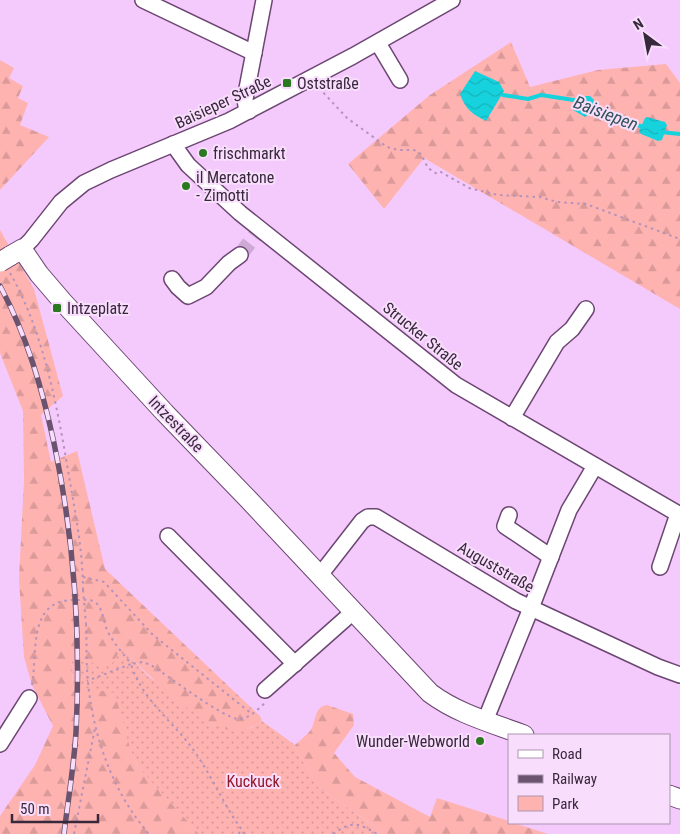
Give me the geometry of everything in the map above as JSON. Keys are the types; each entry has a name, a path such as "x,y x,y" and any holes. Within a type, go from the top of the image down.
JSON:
{"main road":[{"name":"Intzestraße","path":"10,259 44,279 111,354 430,693 444,702 485,721 521,734"}],"street":[{"path":"143,0 254,53"},
{"path":"249,112 245,99 264,0"},
{"name":"Baisieper Straße","path":"10,259 31,240 61,202 76,188 102,174 249,112 378,43 452,0"},
{"path":"378,43 400,80"},
{"name":"Strucker Straße","path":"174,144 188,165 240,213 456,385 679,515"},
{"path":"172,279 188,296 206,287 229,263 240,255"},
{"path":"512,418 556,342 572,329 586,309"},
{"path":"485,721 569,510 595,466"},
{"path":"508,515 505,526 551,557"},
{"path":"660,567 679,515"},
{"name":"Auguststraße","path":"320,575 362,521 373,516 516,601 658,667 680,675"},
{"path":"168,536 295,664"},
{"path":"267,695 295,664 354,612"},
{"path":"0,744 29,698"}],"path":[{"path":"310,79 348,118 387,147 398,150 414,150 421,154 428,168 436,174 440,172 470,188 498,195 540,197 557,202 586,204 680,239"},
{"path":"10,259 43,354 67,462 78,528 86,624 87,681 95,726 117,785 128,806 149,834"},
{"path":"83,577 104,582 153,635 252,714"},
{"path":"29,698 38,632 46,610 53,604 70,600 92,600 98,605 113,641 132,664 137,680 193,750 245,834"},
{"path":"87,681 142,662 151,665 227,716 241,719 252,714 267,695"},
{"path":"74,834 95,726"},
{"path":"333,834 352,824 363,826 377,834"},
{"path":"239,834 240,828"}],"green space":[{"path":"511,42 530,87 598,70 666,64 680,83 680,309 424,158 384,209 348,164 430,95"},
{"path":"0,60 14,68 9,78 23,86 18,98 28,103 20,125 49,137 0,190"},
{"path":"0,230 34,289 63,396 41,415 51,462 77,451 105,569 260,716 262,721 241,731 219,727 173,697 122,648 111,665 72,660 73,686 115,693 131,752 139,768 199,834 0,834 0,816 35,765 53,726 32,685 24,657 19,579 24,480 23,411 0,353"},
{"name":"Kuckuck","path":"122,648 148,676 213,724 235,731 251,728 262,721 295,745 318,787 377,828 382,834 199,834 150,781 139,768 131,752 73,686 72,659 111,664"},
{"path":"327,705 353,714 354,725 334,753 355,777 430,817 437,798 508,821 508,824 517,824 548,834 382,834 377,828 318,787 296,749 295,745 308,733 317,712"}],"water":[{"path":"475,71 499,82 504,91 486,121 476,116 464,104 460,94"},
{"path":"579,96 590,96 594,100 590,113 585,117 573,110"},
{"path":"647,117 665,122 667,125 662,140 658,141 641,134 639,131"}],"waterway":[{"name":"Baisiepen","path":"503,95 528,99 541,95 580,101"},
{"name":"Baisiepen","path":"588,106 620,121"},
{"name":"Baisiepen","path":"627,122 644,127"},
{"name":"Baisiepen","path":"660,132 680,134"}],"tunnel":[{"path":"240,255 260,229"}],"railway":[{"path":"0,286 10,305 33,363 54,443 67,515 77,623 77,696 75,745 64,834"}],"place":[{"name":"Oststraße","path":"287,83"},
{"name":"frischmarkt","path":"203,153"},
{"name":"il Mercatone - Zimotti","path":"186,186"},
{"name":"Intzeplatz","path":"57,308"},
{"name":"Wunder-Webworld","path":"480,741"}]}
